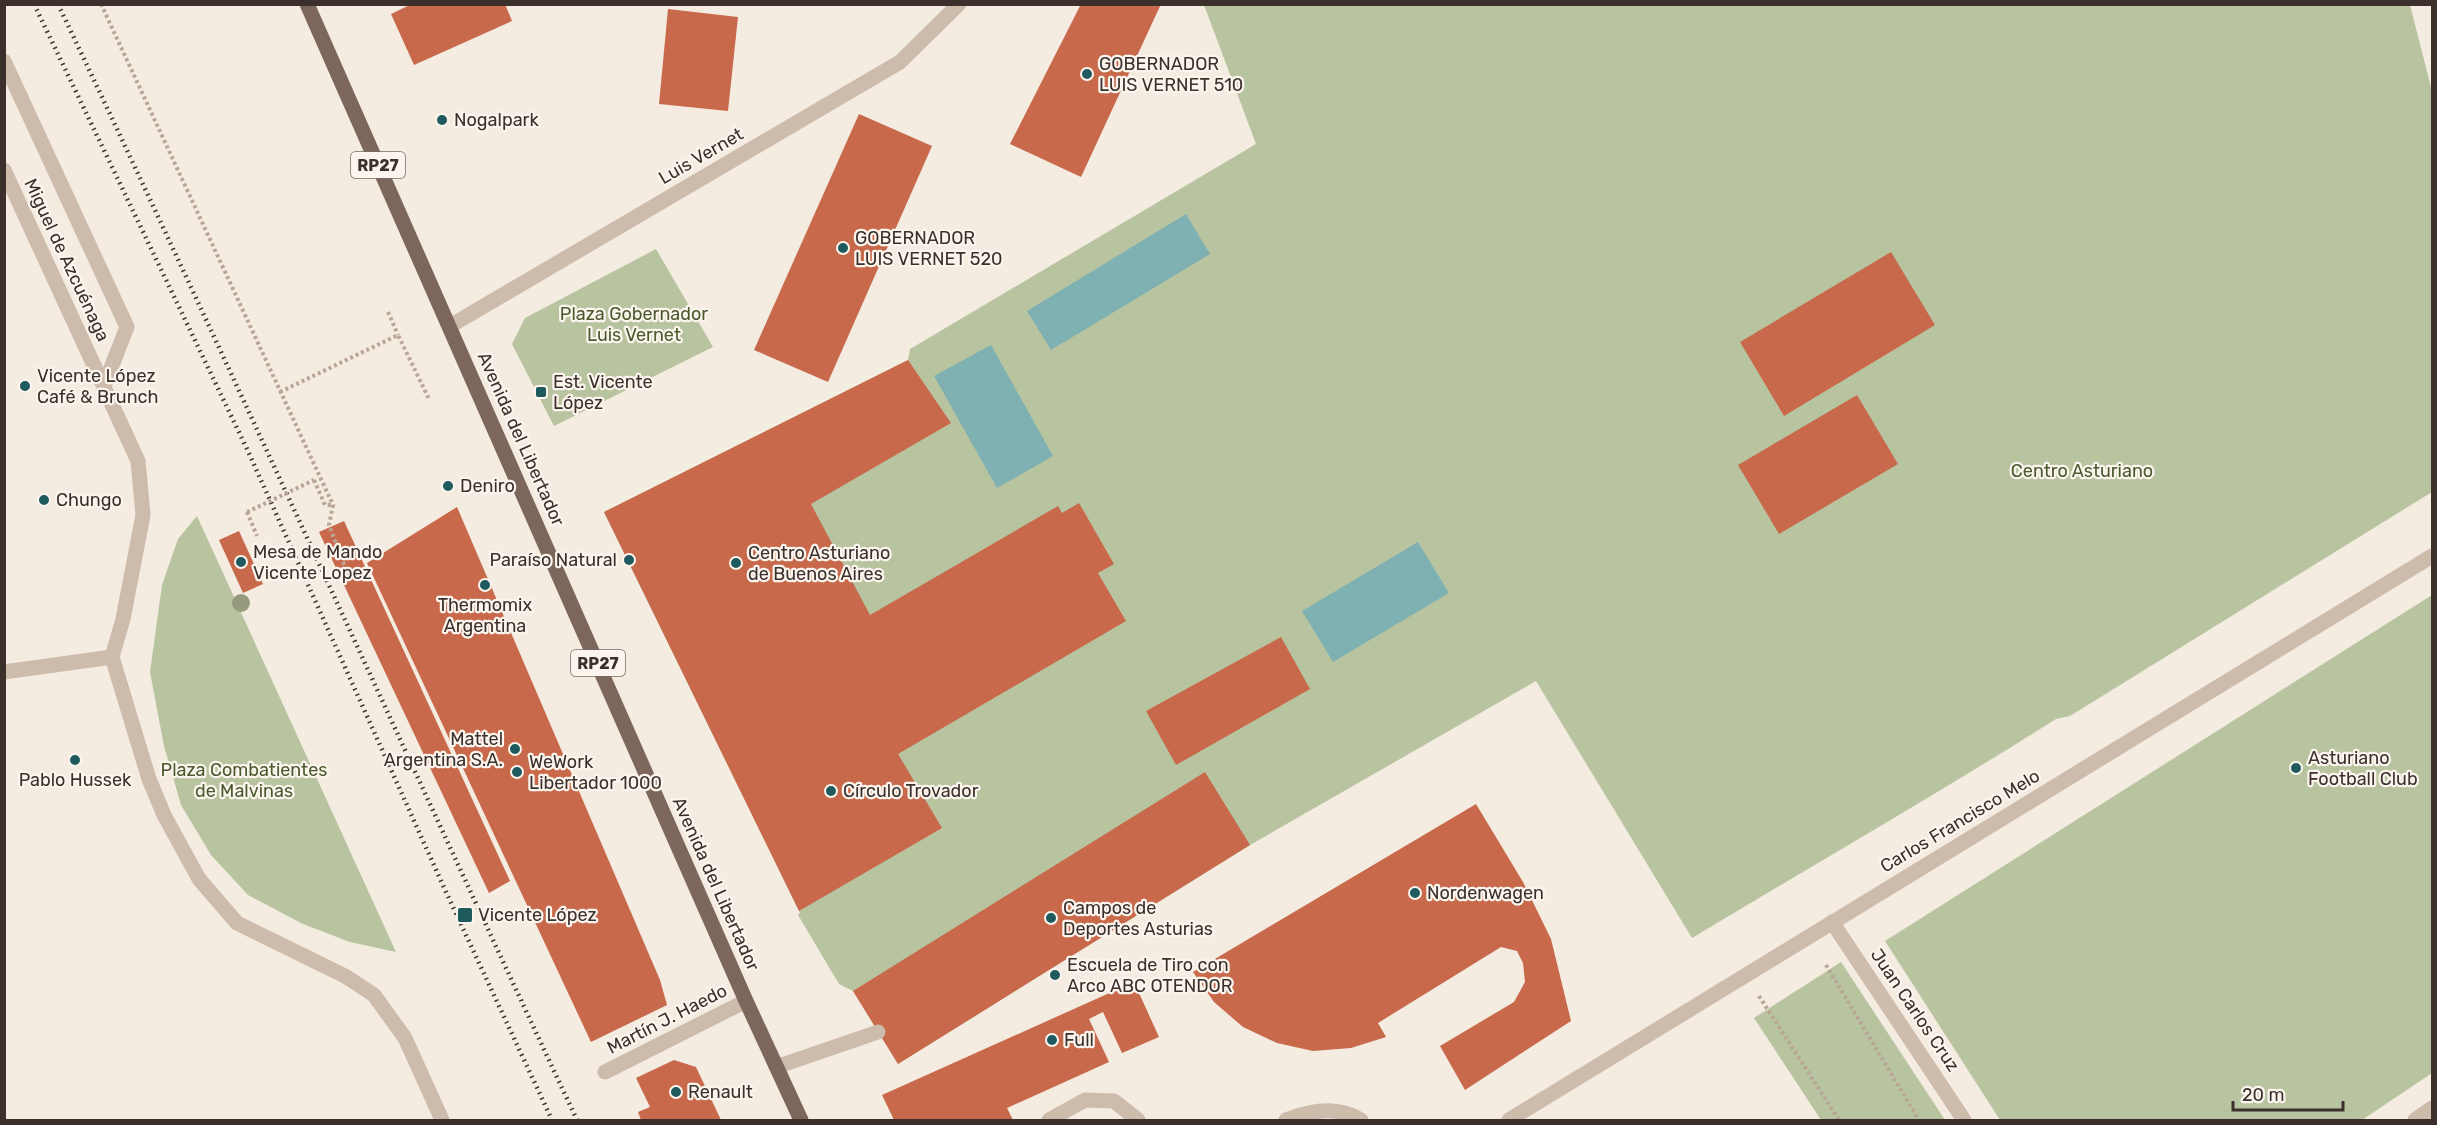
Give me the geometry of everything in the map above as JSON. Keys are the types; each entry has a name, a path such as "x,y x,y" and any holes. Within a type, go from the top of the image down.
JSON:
{"main road":[{"name":"Avenida del Libertador","path":"307,4 801,1120"}],"street":[{"name":"Luis Vernet","path":"450,326 900,62 959,4"},
{"path":"4,62 127,327 104,386"},
{"name":"Miguel de Azcuénaga","path":"4,170 138,461 143,514 123,620 112,657"},
{"name":"Carlos Francisco Melo","path":"1509,1120 2433,556"},
{"path":"4,672 112,657 149,779 164,815 199,879 237,923 345,975 374,995 405,1038 442,1120"},
{"name":"Juan Carlos Cruz","path":"1832,922 1964,1120"},
{"name":"Martín J. Haedo","path":"605,1072 746,1000"},
{"path":"776,1067 878,1032"},
{"path":"1049,1120 1085,1100 1114,1101 1138,1120"},
{"path":"2415,1120 2433,1108"},
{"path":"1286,1120 1310,1112 1334,1110 1361,1120"}],"path":[{"path":"100,4 333,506 329,525 345,567"},
{"path":"388,312 429,399"},
{"path":"280,392 398,335"},
{"path":"257,536 247,512 314,480 325,505 333,506"},
{"path":"1809,937 1919,1120"},
{"path":"1746,975 1839,1120"}],"green space":[{"name":"Centro Asturiano","path":"1204,5 2410,5 2432,91 2432,492 2070,716 2056,719 1692,938 1536,681 1250,845 898,1064 853,991 839,984 798,915 800,913 604,512 908,360 910,349 1256,144"},
{"name":"Plaza Gobernador Luis Vernet","path":"656,249 713,347 554,426 512,344 525,318"},
{"name":"Plaza Combatientes de Malvinas","path":"197,516 396,952 350,942 303,924 248,895 211,855 181,805 164,746 150,672 162,585 178,539"},
{"name":"Asturiano Football Club","path":"2432,595 2432,1073 2362,1120 2000,1120 1885,941"},
{"path":"1841,962 1945,1120 1821,1120 1754,1018"}],"water":[{"path":"1186,214 1210,254 1051,350 1027,311"},
{"path":"991,345 1053,456 997,488 934,376"},
{"path":"1418,542 1449,593 1333,662 1302,611"}],"building":[{"path":"412,4 505,4 512,21 414,65 391,14"},
{"name":"GOBERNADOR LUIS VERNET 510","path":"1081,4 1161,4 1081,177 1010,144"},
{"path":"668,9 738,17 728,111 659,104"},
{"name":"GOBERNADOR LUIS VERNET 520","path":"859,114 932,146 828,382 754,350"},
{"path":"1891,252 1935,325 1784,416 1740,342"},
{"path":"908,360 951,423 811,504 870,615 1058,506 1062,513 1079,503 1114,564 1098,573 1126,621 898,754 942,828 799,911 604,512"},
{"path":"1857,395 1898,464 1779,534 1738,465"},
{"name":"WeWork Libertador 1000","path":"457,507 660,980 667,1005 591,1042 367,563"},
{"path":"344,521 510,881 489,893 319,532"},
{"name":"Mesa de Mando Vicente Lopez","path":"239,531 263,584 243,593 219,540"},
{"path":"1281,637 1310,689 1176,765 1146,711"},
{"name":"Campos de Deportes Asturias","path":"1205,772 1250,845 898,1064 853,991"},
{"path":"1476,804 1523,882 1551,939 1571,1021 1465,1090 1440,1046 1514,1002 1525,982 1523,963 1517,951 1501,947 1378,1023 1386,1037 1351,1048 1313,1051 1277,1043 1243,1027 1214,1002 1193,972"},
{"name":"Full","path":"1134,982 1159,1037 1122,1053 1103,1012 1089,1019 1109,1062 1007,1108 1013,1120 894,1120 882,1095"},
{"name":"Renault","path":"674,1060 696,1067 721,1120 641,1120 638,1112 650,1107 636,1078"}],"railway":[{"path":"34,4 247,449 446,892 552,1120"},
{"path":"58,4 577,1120"}],"place":[{"name":"GOBERNADOR LUIS VERNET 510","path":"1087,74"},
{"name":"Nogalpark","path":"442,120"},
{"name":"GOBERNADOR LUIS VERNET 520","path":"843,248"},
{"name":"Vicente López Café & Brunch","path":"25,386"},
{"name":"Est. Vicente López","path":"541,392"},
{"name":"Deniro","path":"448,486"},
{"name":"Chungo","path":"44,500"},
{"name":"Paraíso Natural","path":"629,560"},
{"name":"Mesa de Mando Vicente Lopez","path":"241,562"},
{"name":"Centro Asturiano de Buenos Aires","path":"736,563"},
{"name":"Thermomix Argentina","path":"485,585"},
{"name":"Mattel Argentina S.A.","path":"515,749"},
{"name":"Pablo Hussek","path":"75,760"},
{"name":"Asturiano Football Club","path":"2296,768"},
{"name":"WeWork Libertador 1000","path":"517,772"},
{"name":"Círculo Trovador","path":"831,791"},
{"name":"Nordenwagen","path":"1415,893"},
{"name":"Vicente López","path":"465,915"},
{"name":"Campos de Deportes Asturias","path":"1051,918"},
{"name":"Escuela de Tiro con Arco ABC OTENDOR","path":"1055,975"},
{"name":"Full","path":"1052,1040"},
{"name":"Renault","path":"676,1092"}]}
